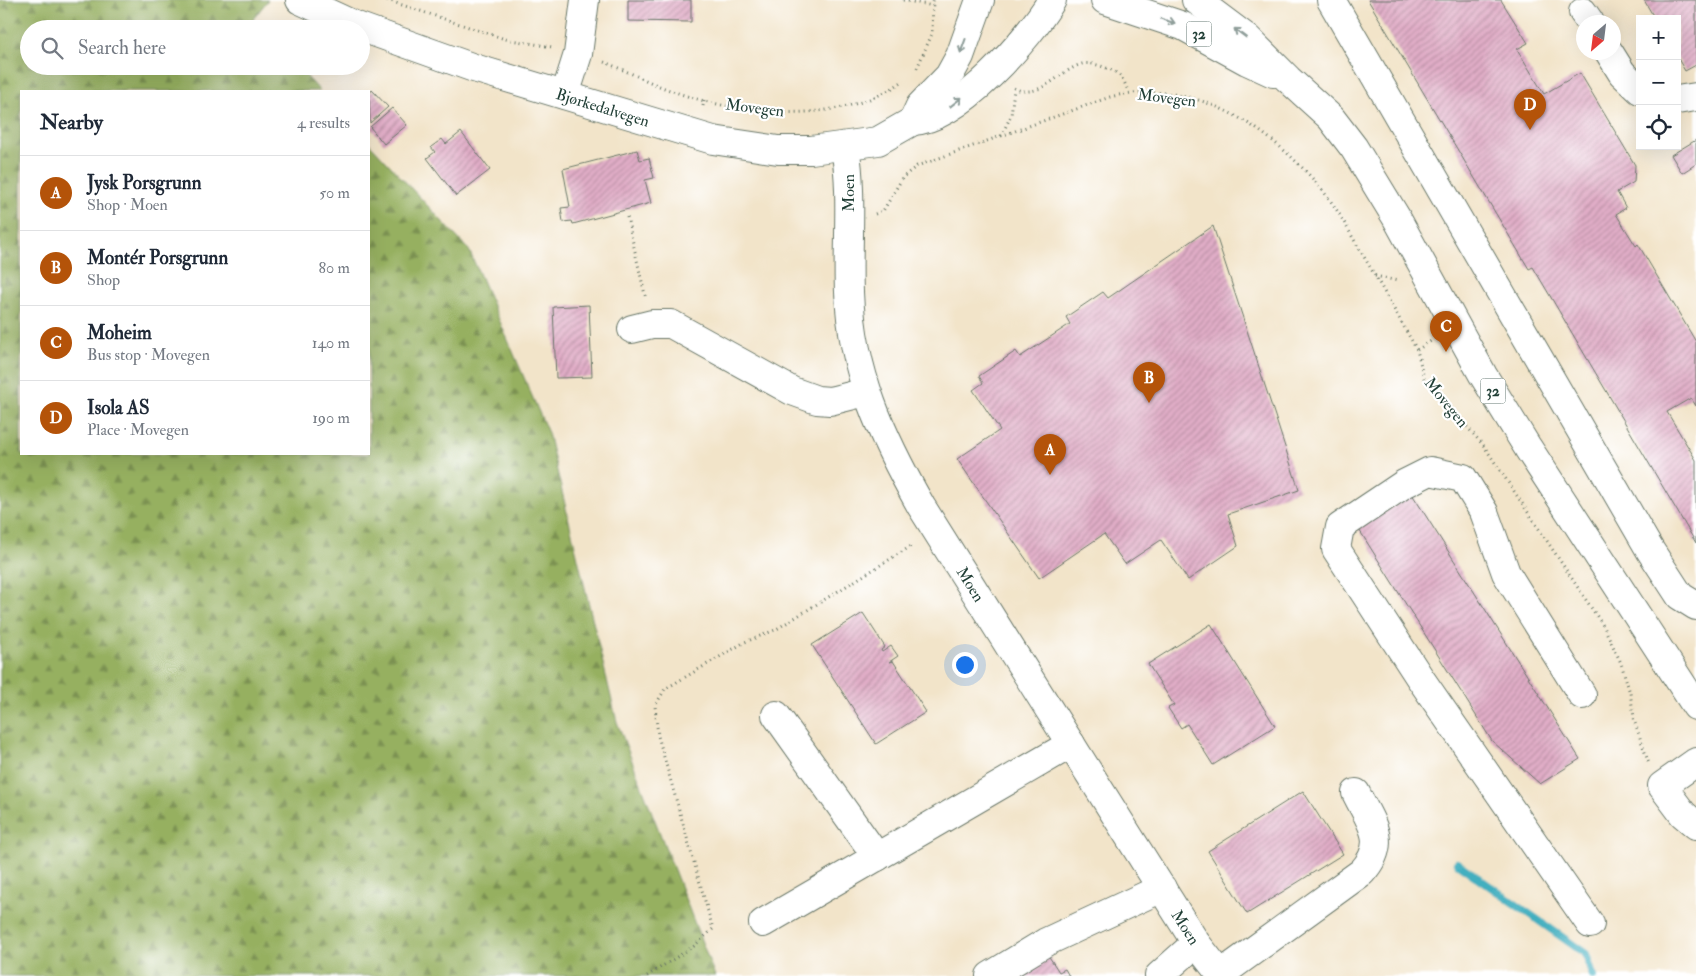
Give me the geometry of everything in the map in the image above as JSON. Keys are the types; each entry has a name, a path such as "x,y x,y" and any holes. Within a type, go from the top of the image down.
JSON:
{"main road":[{"name":"Bjørkedalvegen","path":"300,0 343,20"},
{"path":"565,95 578,54 585,0"},
{"name":"Bjørkedalvegen","path":"913,121 920,106 952,69 960,56 980,0"},
{"name":"Bjørkedalvegen","path":"370,31 565,95 713,140 778,150 845,147 878,141 913,121 926,121 939,115 991,75 1037,25 1052,0"},
{"name":"32","path":"1105,0 1183,26 1247,61 1288,80"},
{"name":"32","path":"1196,0 1248,39 1288,80 1331,118 1354,148 1513,424 1696,706"},
{"path":"1331,0 1650,550 1680,596 1696,606"},
{"path":"1614,60 1622,73 1636,86"},
{"path":"1681,99 1696,97"},
{"name":"Moen","path":"845,147 849,190 849,294 856,350 866,392 893,457 936,529 1196,944 1222,975"},
{"path":"642,326 671,324 792,391 817,400 830,401 866,392"},
{"path":"1582,696 1506,573 1484,512 1463,478 1430,471 1404,484 1340,527 1336,549 1420,678 1590,924"},
{"path":"776,715 877,857"},
{"path":"763,923 1071,744"},
{"path":"1696,762 1662,786 1683,814 1696,825"},
{"path":"1222,975 1362,872 1373,859 1376,847 1376,834 1356,793"},
{"path":"990,976 1046,942 1162,888"},
{"path":"1159,976 1196,944"}],"path":[{"name":"Movegen","path":"386,0 505,39 552,46 578,54 620,68 668,90 704,100 768,111 806,112 831,110 877,97 908,78"},
{"path":"903,0 933,6"},
{"path":"912,73 932,34 933,0"},
{"name":"Movegen","path":"1014,88 1028,91 1039,88 1082,64 1098,65 1116,72 1125,83 1128,92"},
{"path":"1001,136 1013,107 1014,88 1008,84"},
{"name":"Movegen","path":"869,216 883,211 903,177 917,166 1128,92 1188,96 1241,117 1265,134 1289,155 1328,197 1417,350 1424,378 1484,446 1604,626 1621,663 1645,757 1662,786"},
{"path":"703,106 704,100"},
{"path":"628,217 642,326"},
{"path":"1375,276 1397,279 1401,287"},
{"path":"1417,350 1432,342 1428,334"},
{"path":"647,976 694,946 713,929 658,736 655,706 665,689 745,642 775,630 936,529"}],"green space":[{"path":"0,0 268,0 254,20 20,20 20,75 305,75 319,90 20,90 20,455 370,455 370,144 469,250 548,433 617,722 715,976 0,976"}],"building":[{"path":"628,0 691,0 691,22 628,21"},
{"path":"1368,0 1501,0 1528,43 1517,49 1544,94 1580,73 1635,165 1634,182 1617,192 1626,208 1616,214 1636,246 1638,244 1696,342 1696,406 1691,398 1667,412 1696,460 1696,543 1533,267 1529,269"},
{"path":"1644,0 1696,0 1696,65 1685,71 1681,64 1681,15 1653,15"},
{"path":"372,90 388,107 370,123 370,93"},
{"path":"392,108 407,125 384,144 370,127"},
{"path":"461,132 490,170 456,196 427,158 435,152 431,147 442,139 446,144"},
{"path":"1696,140 1696,164 1682,173 1671,155"},
{"path":"637,150 640,160 649,158 654,178 645,180 651,203 573,224 572,221 563,222 561,208 570,207 563,169"},
{"path":"1213,226 1299,490 1228,514 1238,546 1188,580 1161,540 1125,564 1104,534 1039,578 957,459 1000,430 973,390 983,383 979,376 1016,351 1020,357 1070,324 1066,317 1103,292 1108,298"},
{"path":"589,305 592,377 556,378 553,307"},
{"path":"1412,494 1580,759 1540,784 1492,741 1358,528"},
{"path":"863,613 885,647 881,650 882,652 891,646 898,656 889,662 893,661 926,712 876,744 812,645"},
{"path":"1211,624 1275,726 1213,765 1187,724 1181,728 1168,708 1174,705 1148,664"},
{"path":"1303,791 1343,854 1247,914 1208,851"},
{"path":"1048,955 1059,972 1065,969 1069,976 1012,976"}],"waterway":[{"path":"1457,863 1586,954 1593,976"}],"place":[{"name":"Isola AS","path":"1530,130"},
{"name":"Moheim","path":"1446,352"},
{"name":"Montér Porsgrunn","path":"1149,403"},
{"name":"Jysk Porsgrunn","path":"1050,475"}]}
